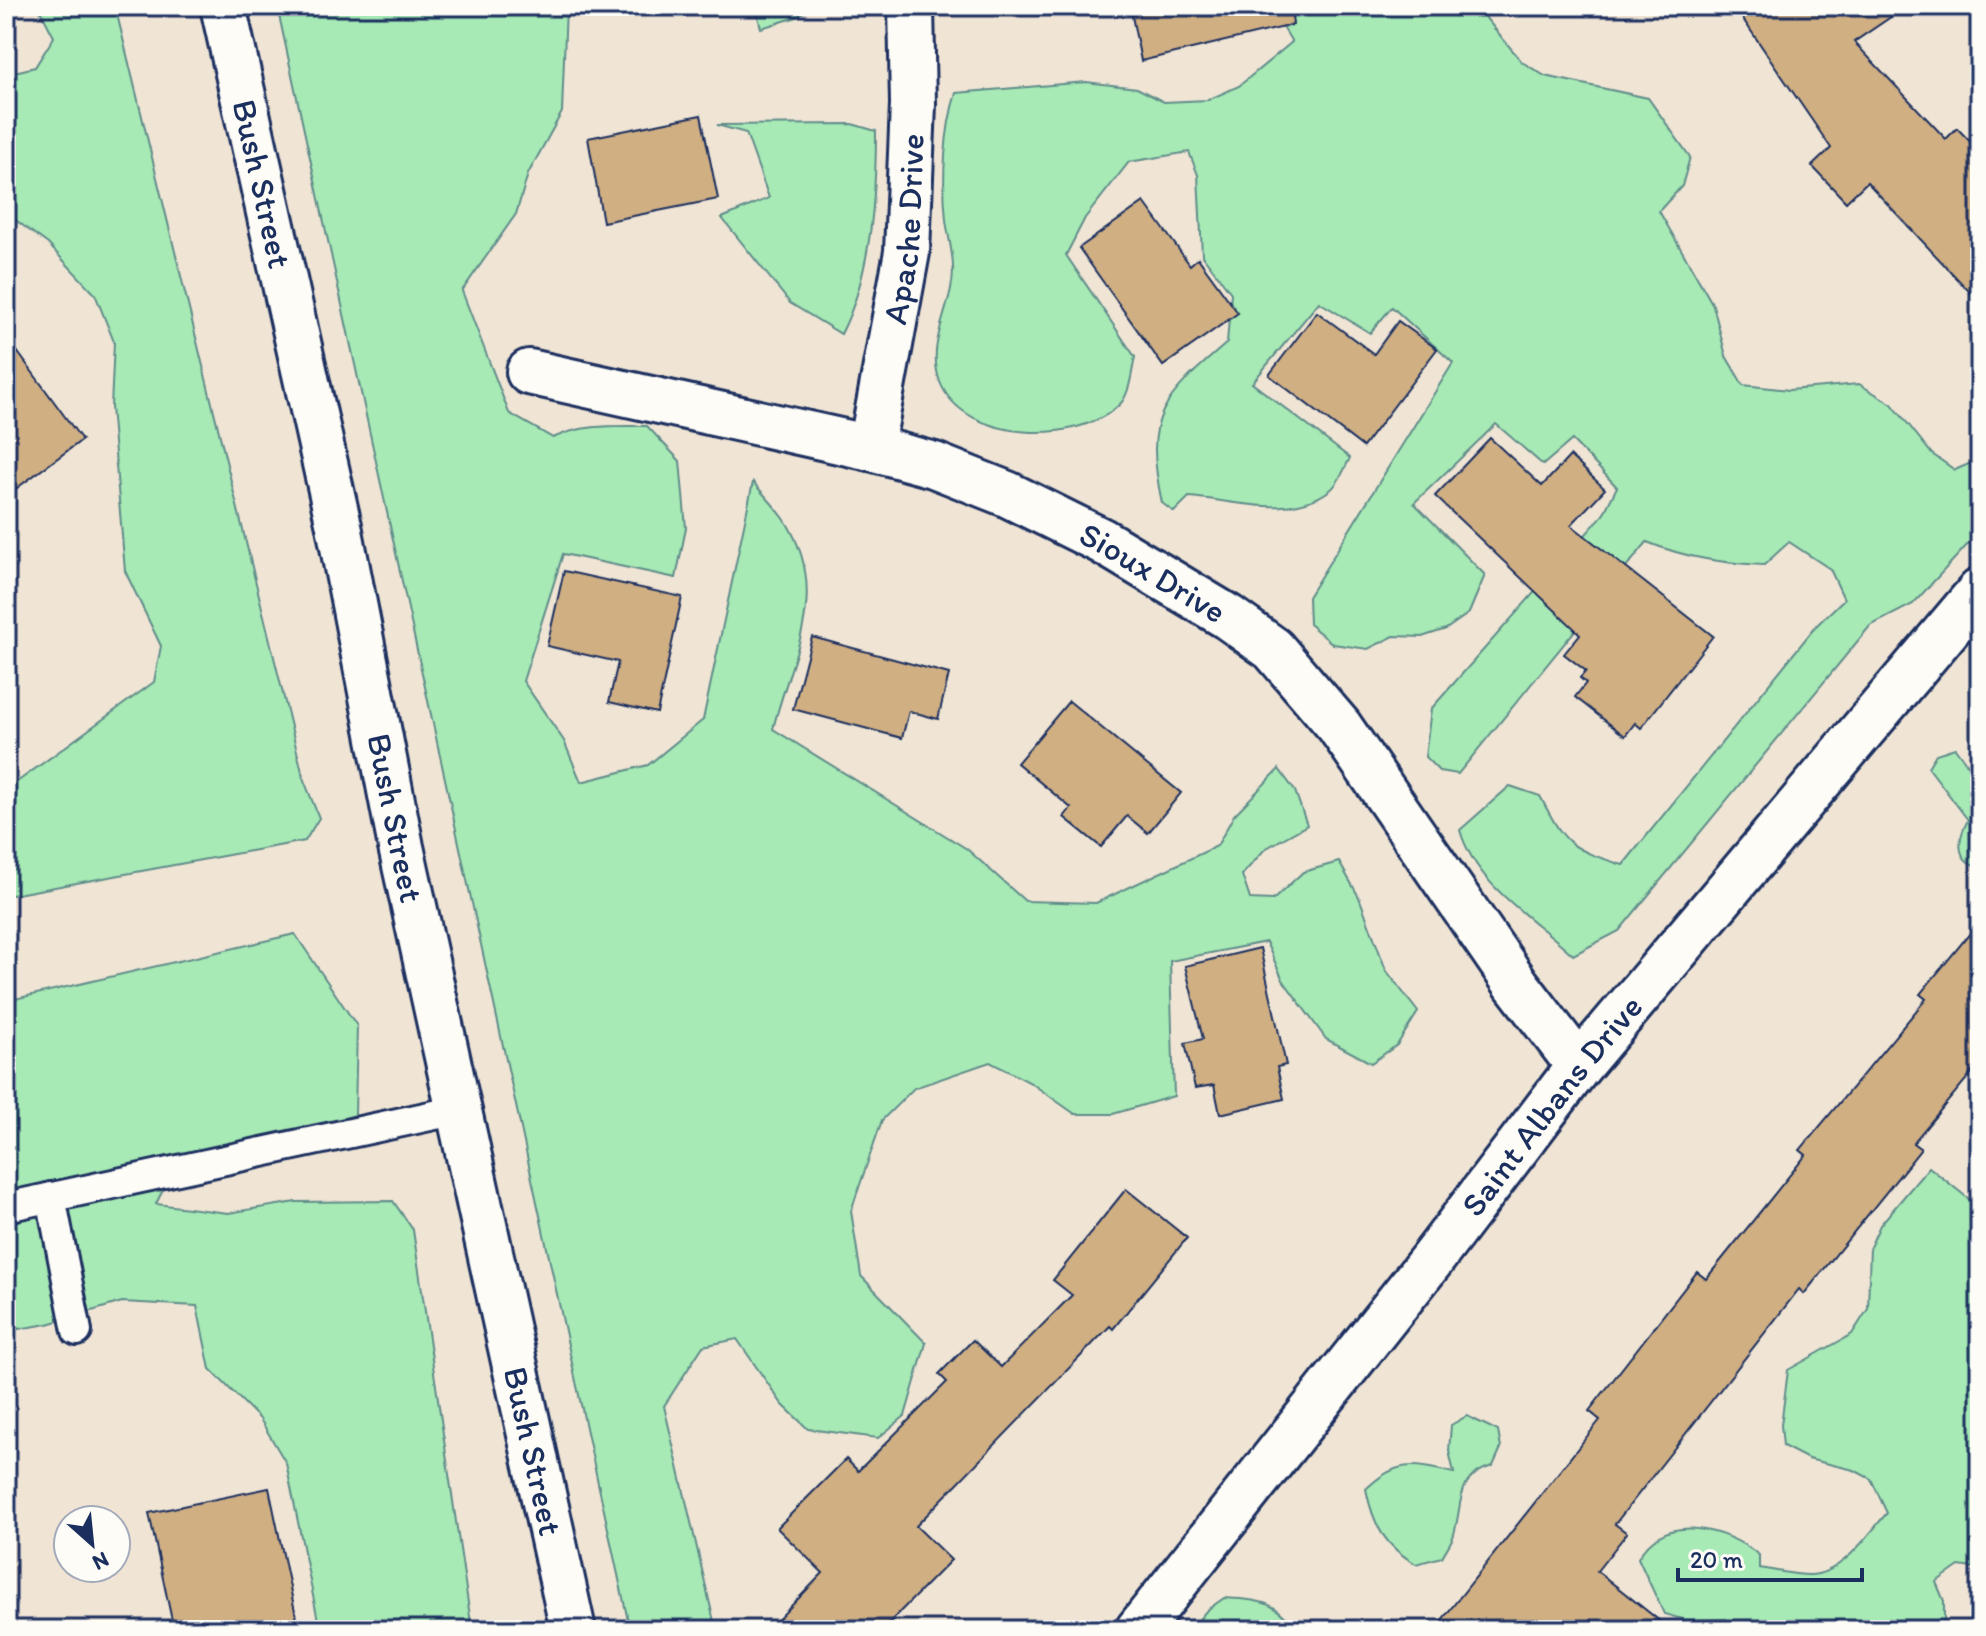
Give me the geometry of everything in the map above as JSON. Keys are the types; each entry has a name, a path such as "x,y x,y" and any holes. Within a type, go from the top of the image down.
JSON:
{"street":[{"name":"Bush Street","path":"223,6 339,526 401,847 573,1630"},
{"name":"Apache Drive","path":"871,448 907,252 913,104 911,6"},
{"name":"Sioux Drive","path":"529,372 871,448 934,465 1007,494 1102,541 1228,617 1273,649 1339,726 1517,985 1579,1066"},
{"name":"Saint Albans Drive","path":"1138,1630 1433,1258 1579,1066 1980,591"}],"lane":[{"path":"6,1207 458,1110"},
{"path":"51,1197 77,1331"}],"green space":[{"path":"38,6 115,6 304,780 319,818 305,841 6,896 6,790 154,682 161,646 125,571 111,407 114,342 95,294 48,244 6,213 6,74 35,67 54,37"},
{"path":"277,6 566,6 562,112 528,174 516,214 462,291 509,413 553,438 587,428 647,426 680,461 686,528 676,578 563,554 523,681 564,741 581,782 648,765 703,720 753,482 785,520 799,547 805,573 807,599 803,624 773,729 967,849 1025,901 1096,903 1217,846 1234,815 1279,769 1295,791 1307,825 1265,849 1242,875 1250,899 1273,900 1303,872 1339,862 1359,897 1386,970 1418,1012 1397,1045 1371,1063 1326,1039 1283,980 1266,942 1170,961 1174,1096 1113,1114 1075,1114 1031,1083 990,1062 914,1088 882,1120 851,1211 861,1276 926,1343 905,1416 878,1438 808,1429 782,1404 737,1339 703,1346 664,1406 716,1630 630,1630"},
{"path":"755,6 812,6 797,17 761,28"},
{"path":"1270,6 1484,6 1485,17 1522,62 1545,76 1648,98 1690,157 1682,186 1659,211 1713,305 1726,356 1743,385 1789,390 1859,384 1892,404 1932,454 1955,470 1980,459 1980,531 1913,604 1870,626 1619,931 1573,955 1492,884 1468,850 1460,830 1510,786 1540,796 1556,825 1571,843 1623,865 1816,626 1844,599 1830,569 1789,542 1764,565 1704,559 1647,542 1458,774 1439,771 1425,757 1431,709 1603,515 1617,487 1572,440 1543,465 1496,424 1414,503 1485,575 1469,613 1446,629 1422,637 1394,636 1368,649 1333,644 1309,624 1308,597 1453,363 1392,307 1370,333 1319,302 1252,383 1350,458 1336,484 1315,499 1280,506 1189,497 1174,512 1162,503 1155,449 1157,428 1173,395 1227,343 1231,293 1202,255 1198,175 1189,152 1129,162 1085,218 1066,255 1135,357 1129,387 1121,403 1102,417 1079,426 1024,432 997,427 973,417 953,402 940,382 936,353 953,268 946,220 944,172 949,123 956,93 1086,82 1137,88 1164,102 1208,100 1239,86 1292,42"},
{"path":"852,124 876,131 875,182 865,261 859,287 841,334 790,303 722,218 769,198 746,133 717,125"},
{"path":"1955,748 1980,781 1980,867 1966,860 1960,848 1968,820 1928,767 1936,754"},
{"path":"295,934 357,1026 355,1115 296,1133 177,1161 156,1204 228,1213 296,1202 393,1201 413,1230 472,1630 320,1630 286,1463 260,1419 210,1369 197,1306 122,1302 48,1324 6,1331 6,1001"},
{"path":"1929,1167 1980,1208 1980,1569 1959,1566 1936,1582 1944,1601 1944,1630 1720,1630 1726,1619 1685,1620 1664,1614 1638,1558 1649,1544 1663,1534 1679,1529 1712,1532 1729,1537 1759,1555 1759,1568 1809,1575 1821,1573 1843,1561 1887,1513 1871,1479 1854,1470 1808,1459 1783,1446 1781,1425 1788,1370 1852,1334 1868,1309 1870,1247 1880,1225"},
{"path":"1467,1416 1498,1431 1501,1448 1493,1466 1472,1477 1466,1484 1453,1537 1442,1557 1416,1564 1396,1550 1382,1533 1372,1513 1366,1489 1387,1473 1407,1466 1454,1473 1449,1451 1451,1425"},
{"path":"1224,1598 1274,1607 1295,1630 1190,1630 1207,1610"}],"building":[{"path":"1130,6 1291,6 1293,25 1141,61"},
{"path":"1734,6 1907,6 1854,42 1946,139 1957,128 1980,152 1980,303 1867,182 1846,202 1812,166 1831,148"},
{"path":"701,115 718,199 603,222 588,138"},
{"path":"1144,202 1190,265 1198,258 1238,313 1163,366 1079,248"},
{"path":"1317,312 1374,354 1398,321 1437,349 1363,447 1269,375"},
{"path":"6,336 82,440 6,496"},
{"path":"1490,438 1542,486 1570,456 1605,489 1571,525 1713,636 1641,728 1635,723 1625,736 1575,697 1586,683 1580,678 1586,671 1564,654 1580,634 1435,496"},
{"path":"564,571 682,597 657,713 609,702 618,662 547,646"},
{"path":"812,637 949,674 938,719 909,711 902,738 793,709"},
{"path":"1069,701 1181,793 1148,833 1127,816 1101,847 1064,817 1071,808 1017,763"},
{"path":"1980,921 1980,1063 1913,1143 1921,1149 1804,1294 1799,1289 1615,1524 1627,1533 1597,1571 1671,1630 1434,1630 1600,1420 1589,1411 1697,1272 1706,1279 1806,1155 1800,1150 1926,999 1920,994"},
{"path":"1260,948 1286,1065 1277,1067 1284,1099 1220,1114 1214,1085 1195,1088 1185,1043 1203,1039 1185,966"},
{"path":"1126,1189 1187,1238 1113,1329 1110,1326 916,1526 951,1560 882,1630 768,1630 823,1573 777,1528 846,1459 858,1471 947,1382 939,1374 973,1340 1001,1367 1072,1295 1053,1280"},
{"path":"269,1488 299,1630 174,1630 149,1513"}]}
